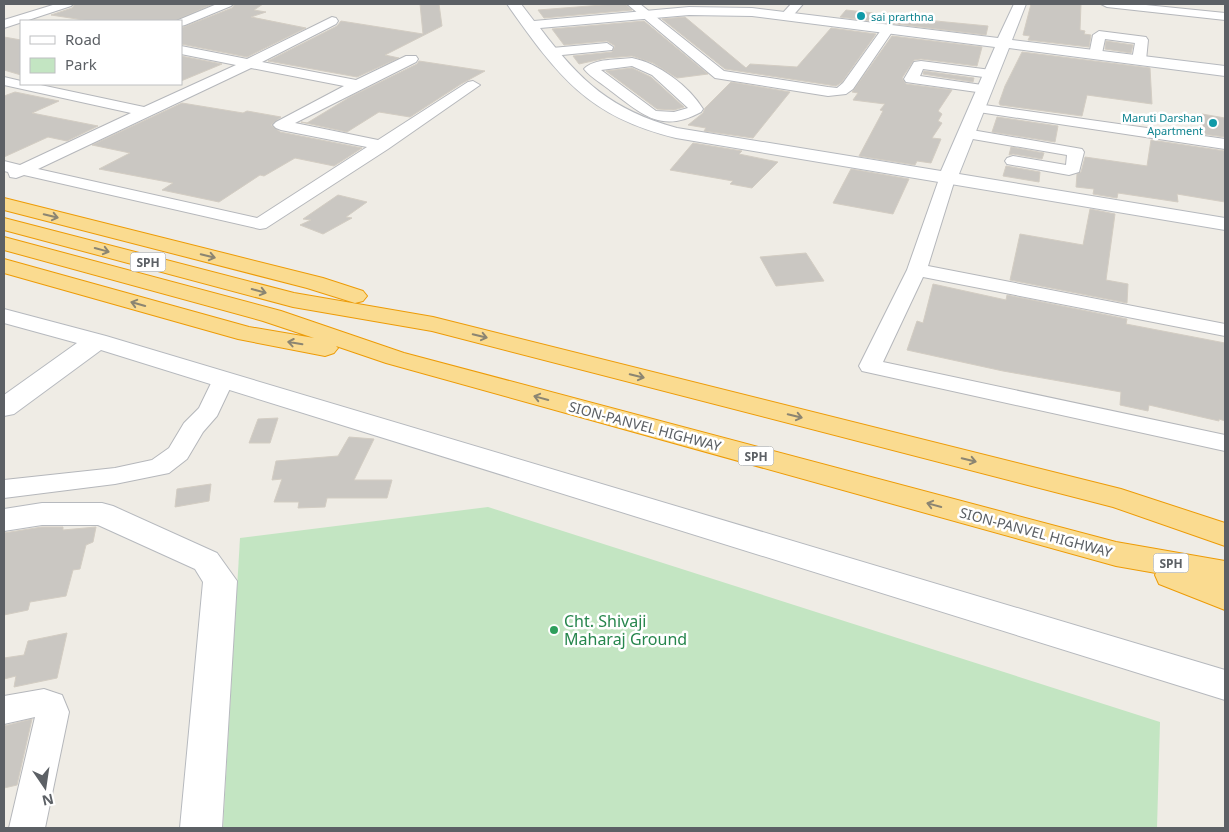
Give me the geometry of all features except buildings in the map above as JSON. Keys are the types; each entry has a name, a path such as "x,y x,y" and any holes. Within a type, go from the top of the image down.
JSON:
{"highway":[{"path":"4,204 315,284 433,324"},
{"name":"SPH","path":"4,224 293,300 433,324 1121,499 1225,535"},
{"name":"SION-PANVEL HIGHWAY","path":"4,244 272,316 396,358 1116,554 1225,573"},
{"path":"4,266 247,334 396,358"},
{"path":"1121,499 1225,514"},
{"path":"1116,554 1225,597"}],"street":[{"path":"4,24 67,4"},
{"path":"182,22 227,4"},
{"path":"514,4 576,82 600,101 676,133 1225,224"},
{"path":"633,4 713,71 733,78 837,92 844,90 888,29"},
{"path":"786,16 797,4"},
{"path":"1020,4 947,179 917,270 870,366 1225,444"},
{"path":"1115,4 1184,8 1225,17"},
{"path":"531,25 644,14 711,10 786,16 1225,71"},
{"path":"4,13 39,20"},
{"path":"4,178 248,64 332,21"},
{"path":"1096,55 1099,36 1142,40 1139,60"},
{"path":"552,52 607,47"},
{"path":"182,50 358,85"},
{"path":"382,146 280,125 411,59"},
{"path":"632,62 644,64 696,106 691,112 673,116 641,117 591,69 598,66 632,62"},
{"path":"566,70 608,63"},
{"path":"4,81 20,84"},
{"path":"27,85 145,112"},
{"path":"4,166 260,224 474,86"},
{"path":"977,108 1225,144"},
{"path":"966,134 1076,152 1073,169 1013,160"},
{"path":"1046,195 1052,167"},
{"path":"917,270 1225,330"},
{"path":"4,316 96,341 1225,685"},
{"path":"4,408 96,341"},
{"path":"4,489 115,476 160,467 178,453 193,428 209,411 224,380"},
{"path":"4,520 42,514 102,514 206,561 220,581 202,828"},
{"path":"4,710 44,702 52,705 53,712 27,828"}],"green space":[{"name":"Cht. Shivaji Maharaj Ground","path":"488,507 1160,722 1157,828 223,828 240,538"}],"place":[{"name":"sai prarthna","path":"861,16"},
{"name":"Maruti Darshan Apartment","path":"1213,123"},
{"name":"Cht. Shivaji Maharaj Ground","path":"554,630"}]}
